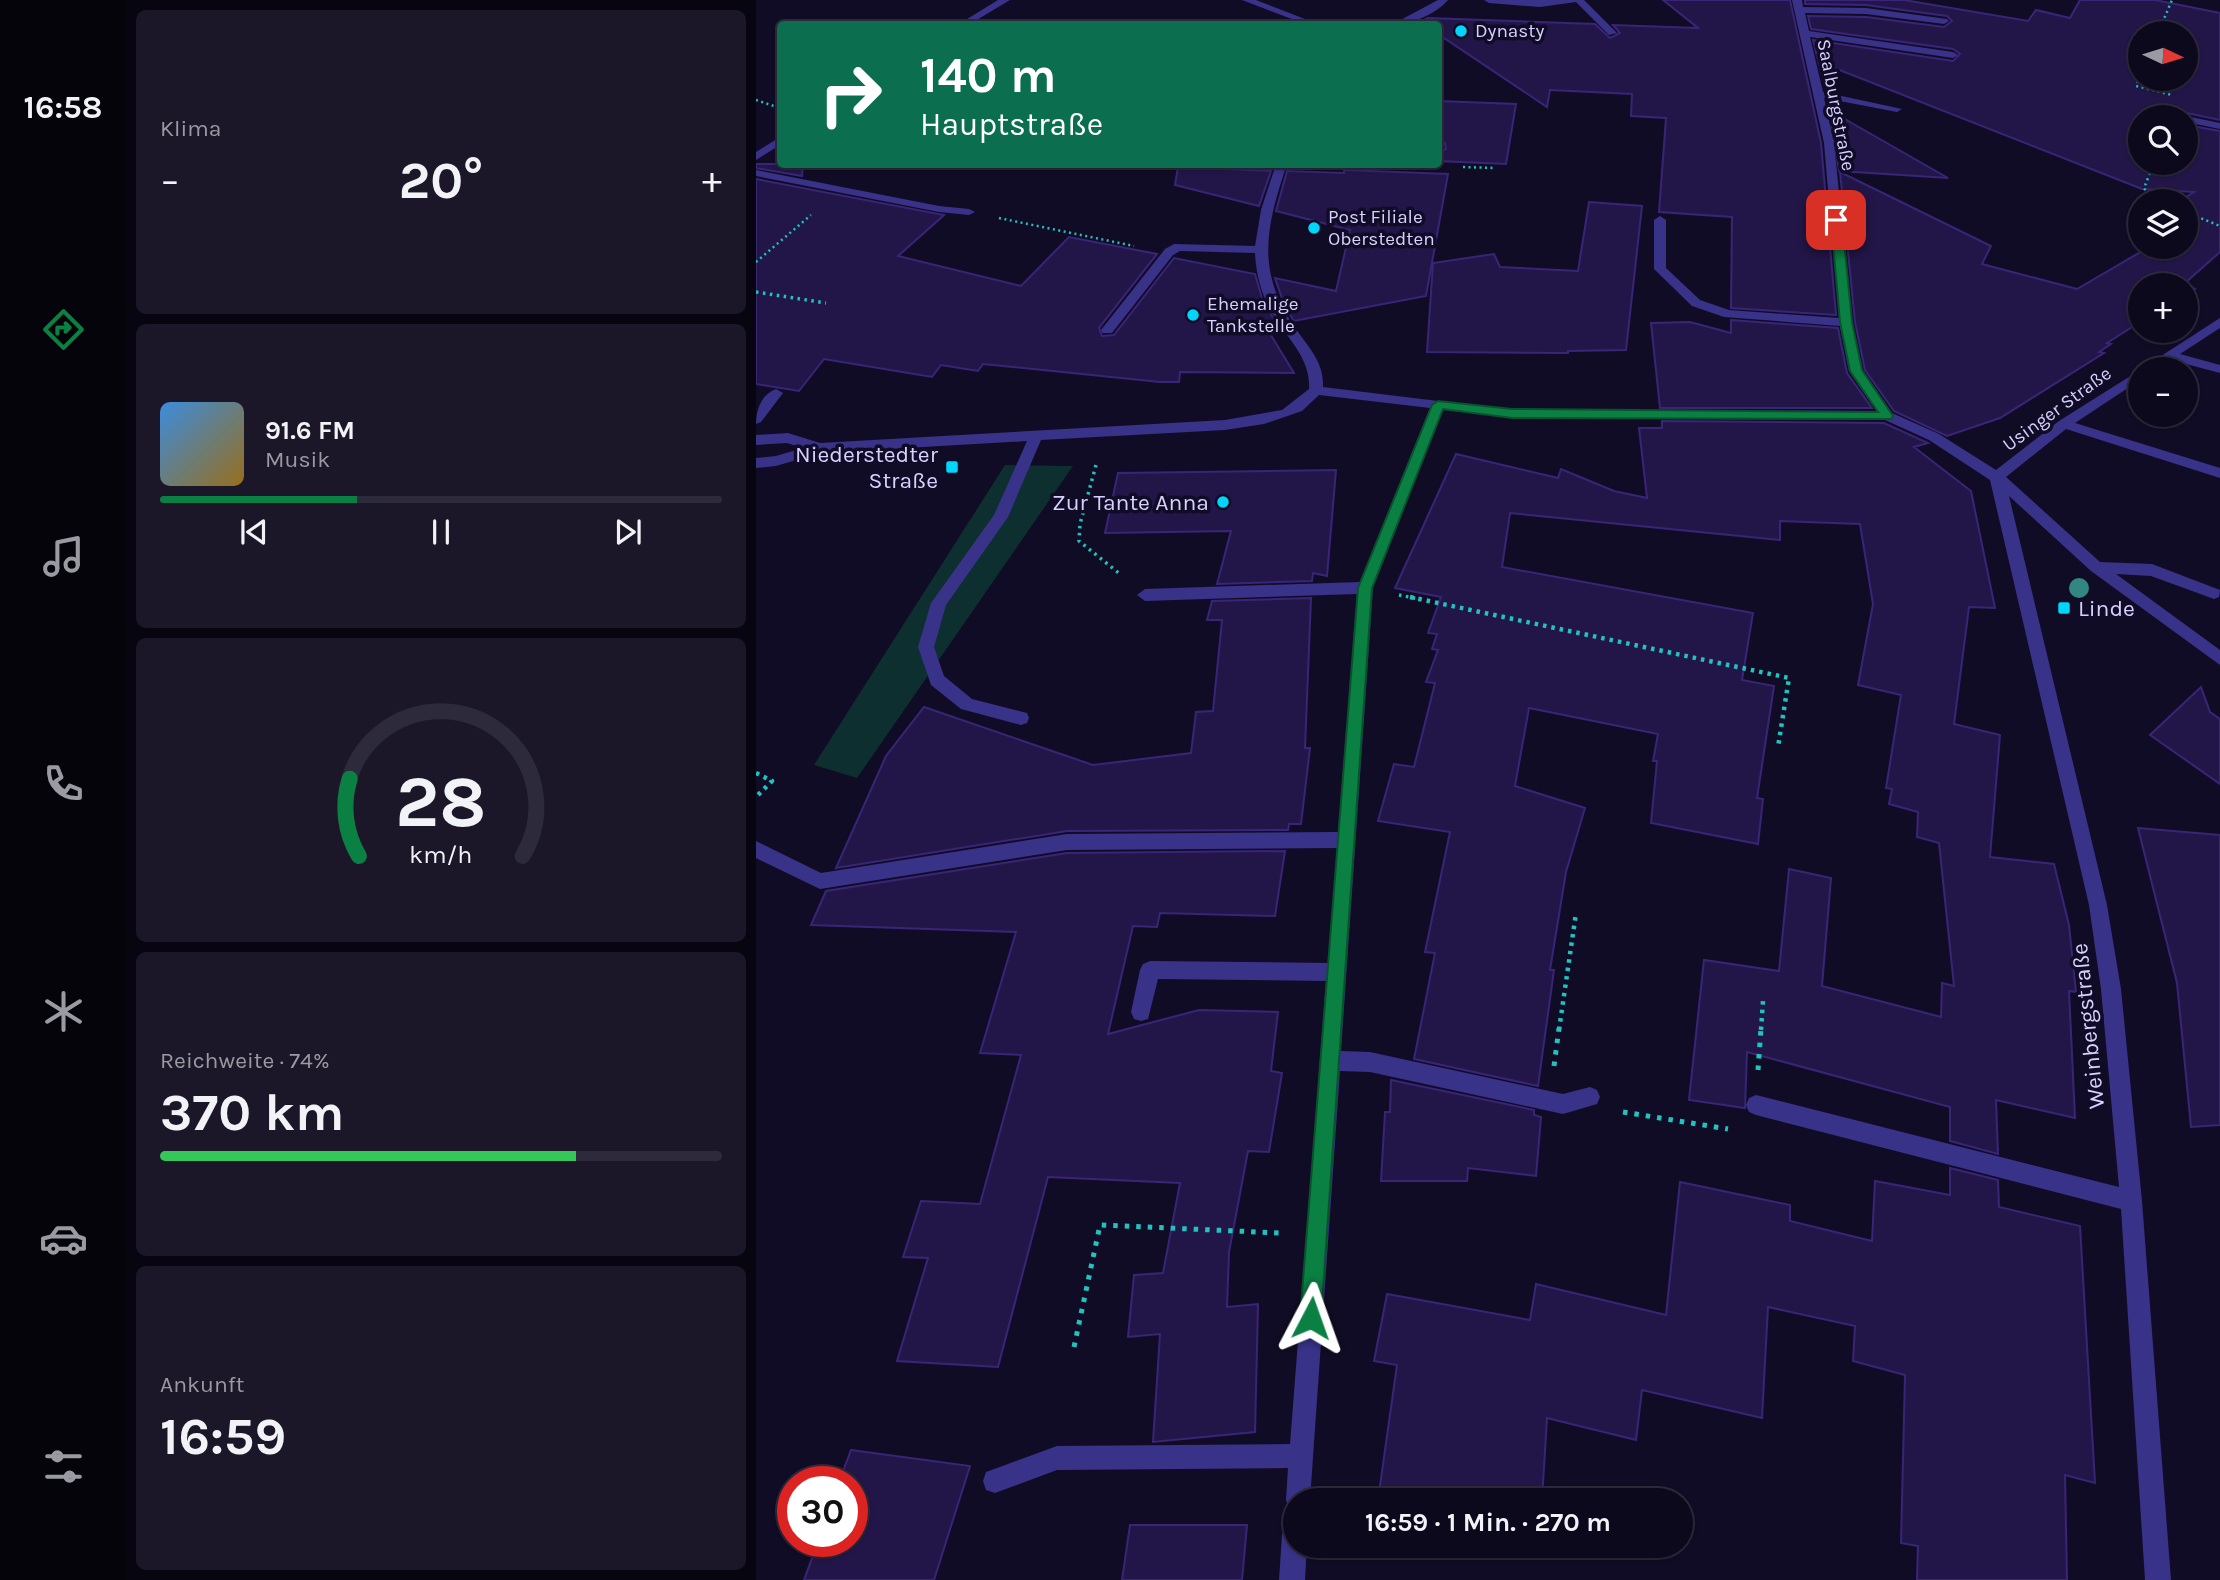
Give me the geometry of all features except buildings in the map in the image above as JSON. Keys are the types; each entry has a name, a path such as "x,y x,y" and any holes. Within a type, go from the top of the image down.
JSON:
{"street":[{"path":"969,21 1005,0"},
{"path":"1247,0 1305,21"},
{"path":"1404,21 1443,0"},
{"path":"1489,0 1540,4 1572,0"},
{"path":"1579,0 1612,33"},
{"path":"1798,5 1944,21"},
{"name":"Saalburgstraße","path":"1798,5 1829,143 1846,322 1856,371 1887,416"},
{"path":"1805,33 1953,55"},
{"path":"1818,94 1897,109"},
{"path":"2198,121 2220,126"},
{"path":"756,156 777,142"},
{"path":"756,463 776,461 819,448 1225,425 1266,420 1291,413 1307,402 1316,390 1318,373 1311,357 1290,331 1264,280 1259,250 1264,218 1281,168"},
{"path":"756,173 939,209 970,212"},
{"path":"1660,220 1660,269 1696,303 1728,314 1846,322"},
{"path":"1107,330 1169,252 1178,247 1259,250"},
{"name":"Usinger Straße","path":"2167,357 2220,322"},
{"path":"2170,355 2220,369"},
{"name":"Usinger Straße","path":"1997,477 2064,424 2128,382"},
{"path":"1316,390 1512,414 1887,416 1934,437 1997,477 2096,567 2220,659"},
{"path":"756,419 776,393"},
{"path":"1299,1488 1365,588 1438,405"},
{"path":"2064,424 2220,473"},
{"path":"1021,718 967,704 937,680 926,647 939,603 1001,517 1037,434"},
{"path":"756,440 788,438 819,448"},
{"name":"Weinbergstraße","path":"1997,477 2098,905 2111,989 2131,1201 2158,1580"},
{"path":"2096,567 2152,569 2214,593"},
{"path":"1145,595 1365,588"},
{"path":"756,849 820,881 1067,842 1347,840"},
{"path":"1141,1012 1150,970 1337,972"},
{"path":"1331,1061 1370,1062 1563,1104 1590,1097"},
{"path":"1756,1105 2131,1201"},
{"path":"995,1481 1057,1458 1301,1456"},
{"path":"1292,1580 1293,1558"}],"path":[{"path":"2163,21 2172,0"},
{"path":"2161,91 2171,93 2178,101 2177,105"},
{"path":"756,100 777,107"},
{"path":"756,262 841,190"},
{"path":"970,212 1169,252"},
{"path":"2198,217 2220,226"},
{"path":"756,292 826,303"},
{"path":"1105,430 1080,524 1079,541 1145,595"},
{"path":"1365,588 1789,678 1778,747"},
{"path":"756,773 772,781 756,797"},
{"path":"1554,1067 1576,913"},
{"path":"1756,1105 1763,1001"},
{"path":"1074,1347 1100,1225 1317,1235"}],"green space":[{"path":"1005,465 1073,466 857,778 814,765"}],"place":[{"name":"Dynasty","path":"1461,31"},
{"name":"Post Filiale Oberstedten","path":"1314,228"},
{"name":"Ehemalige Tankstelle","path":"1193,315"},
{"name":"Niederstedter Straße","path":"952,467"},
{"name":"Zur Tante Anna","path":"1223,502"},
{"name":"Linde","path":"2064,608"}],"route":[{"path":"1311,1318 1365,588 1438,405 1512,414 1887,416 1856,371 1846,322 1836,220"}]}
